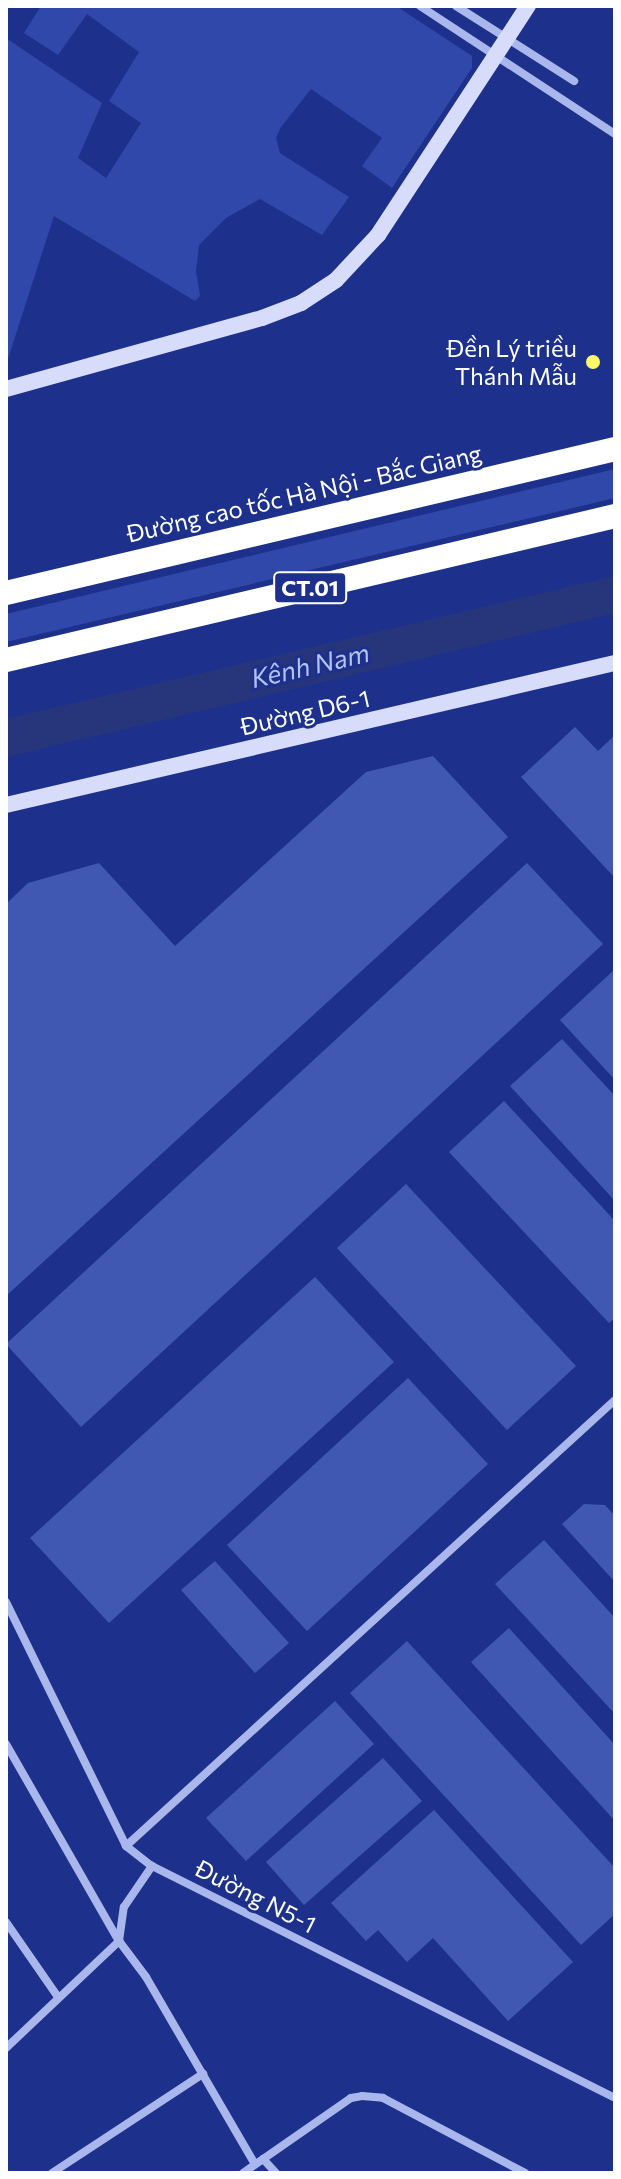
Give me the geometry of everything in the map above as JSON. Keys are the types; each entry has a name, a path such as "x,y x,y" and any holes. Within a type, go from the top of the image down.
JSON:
{"highway":[{"name":"Đường cao tốc Hà Nội - Bắc Giang","path":"6,593 615,449"},
{"name":"CT.01","path":"6,660 615,516"}],"street":[{"path":"420,6 615,134"},
{"path":"456,6 574,81"},
{"path":"6,389 262,318 319,292 350,268 378,235 528,6"},
{"name":"Đường D6-1","path":"6,805 615,663"},
{"path":"126,1846 615,1400"},
{"name":"Đường N5-1","path":"6,1602 126,1846 152,1866 615,2098"},
{"path":"6,1744 119,1941 146,1977 259,2162 276,2173"},
{"path":"6,2048 119,1941 124,1907 152,1866"},
{"path":"6,1922 58,1997"},
{"path":"52,2173 203,2074"},
{"path":"243,2173 351,2098 362,2096 383,2098 525,2173"}],"shaded area":[{"path":"41,6 396,6 472,56 472,68 392,188 362,166 382,138 311,89 281,127 276,138 280,153 349,197 322,235 260,199 226,218 199,245 196,271 200,296 195,301 54,216 6,365 6,38 102,103 78,158 106,178 141,123 109,101 139,52 87,14 58,55 24,33"},
{"path":"615,469 615,498 6,642 6,614"}],"water":[{"name":"Kênh Nam","path":"615,576 615,613 6,757 6,719"}],"building":[{"path":"575,727 598,751 615,735 615,878 521,777"},
{"path":"433,756 508,837 6,1296 6,904 28,883 99,863 175,946 366,772"},
{"path":"527,863 603,944 81,1427 6,1344"},
{"path":"615,969 615,1080 560,1020"},
{"path":"562,1039 615,1096 615,1201 510,1086"},
{"path":"504,1101 615,1221 615,1318 609,1323 449,1152"},
{"path":"406,1184 576,1366 507,1430 337,1248"},
{"path":"315,1277 394,1362 109,1623 30,1538"},
{"path":"408,1378 488,1464 307,1631 227,1545"},
{"path":"584,1504 605,1505 615,1516 615,1582 562,1524"},
{"path":"544,1540 615,1618 615,1714 495,1584"},
{"path":"215,1561 289,1643 255,1673 181,1590"},
{"path":"509,1628 615,1745 615,1821 471,1662"},
{"path":"407,1641 615,1868 615,1914 581,1945 350,1693"},
{"path":"335,1701 374,1744 246,1861 206,1818"},
{"path":"383,1758 422,1801 304,1905 266,1862"},
{"path":"434,1810 573,1962 508,2021 433,1938 407,1962 378,1930 366,1941 331,1903"}],"place":[{"name":"Đền Lý triều Thánh Mẫu","path":"593,362"}]}
